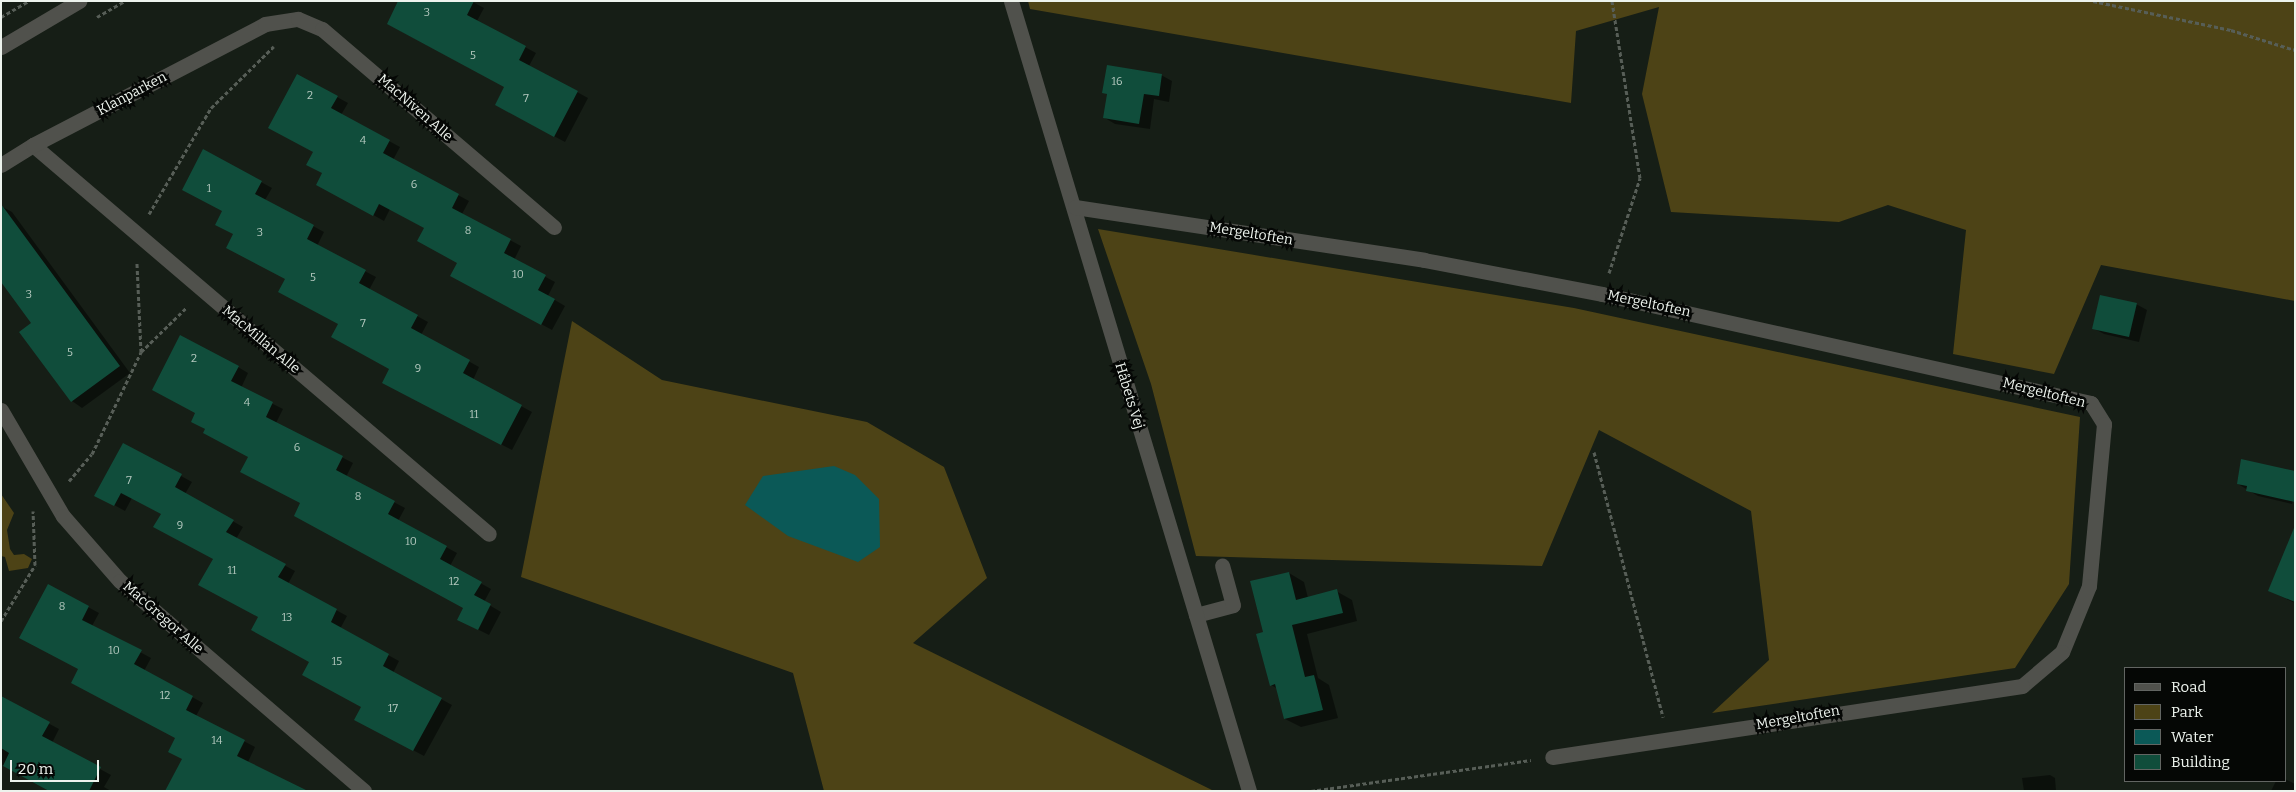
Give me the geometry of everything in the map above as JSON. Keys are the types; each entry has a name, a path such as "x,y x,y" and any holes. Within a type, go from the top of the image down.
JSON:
{"street":[{"path":"1,47 79,1"},
{"name":"Håbets Vej","path":"1011,1 1075,207 1249,791"},
{"name":"MacNiven Alle","path":"264,24 298,19 322,29 554,227"},
{"name":"Klanparken","path":"1,165 33,145 264,24"},
{"name":"MacMillan Alle","path":"33,145 489,534"},
{"name":"Mergeltoften","path":"1075,207 1424,260 1602,294 2091,403 2104,424 2089,586 2062,652 2022,686 1826,713 1669,741 1552,757"},
{"name":"MacGregor Alle","path":"1,410 63,516 120,581 364,791"},
{"path":"1196,615 1233,604 1222,566"}],"path":[{"path":"1,17 29,1"},
{"path":"1602,294 1640,178 1612,1"},
{"path":"2093,1 2231,30 2295,50"},
{"path":"141,352 138,234 211,108 275,45 264,24"},
{"path":"1,621 35,565 33,506 52,496 77,473 92,454 141,352 205,292"},
{"path":"1594,452 1669,741"},
{"path":"1311,791 1552,757"}],"green space":[{"path":"1028,1 2295,1 2295,301 2101,265 2054,374 1953,354 1966,230 1888,205 1839,222 1671,212 1642,94 1659,7 1576,31 1571,103 1030,9"},
{"path":"1098,229 1574,308 2080,417 2069,584 2015,668 1712,713 1769,660 1751,511 1599,430 1542,566 1196,556 1151,384"},
{"path":"572,321 662,380 867,422 944,467 987,578 913,643 1214,791 824,791 793,673 521,577"},
{"path":"1,494 14,513 7,530 10,549 14,555 24,554 32,559 28,568 9,571 5,557 1,556"}],"water":[{"path":"834,466 855,475 879,499 880,547 858,562 788,536 745,505 763,476"}],"building":[{"path":"398,1 474,1 467,15 526,46 519,60 578,91 554,137 495,105 504,87 387,24"},
{"path":"1107,65 1162,74 1159,96 1144,94 1139,124 1103,118 1107,94 1102,93"},
{"path":"297,74 338,96 331,108 390,140 383,153 459,194 452,208 511,239 504,253 546,275 538,290 555,299 541,325 450,276 457,263 417,241 424,228 379,204 373,216 316,185 322,173 306,165 313,152 268,128"},
{"path":"203,149 262,181 255,194 314,225 307,239 366,270 359,283 418,315 411,328 470,360 463,373 522,405 501,445 382,383 389,369 331,337 338,324 278,292 285,279 226,248 233,234 215,225 222,211 182,190"},
{"path":"1,204 120,366 71,402 19,332 31,323 1,282"},
{"path":"2100,295 2137,303 2129,337 2092,329"},
{"path":"180,335 239,366 231,381 273,402 266,417 343,456 336,470 395,501 388,514 447,546 440,559 482,582 474,595 491,604 478,630 457,620 463,608 294,516 300,503 240,472 248,457 203,433 205,429 191,422 195,413 152,390"},
{"path":"123,443 182,474 175,487 234,520 226,532 286,564 278,577 337,609 331,622 389,654 383,666 442,698 413,751 354,720 361,707 302,675 309,662 251,630 258,617 198,585 213,559 153,527 161,514 121,493 114,506 94,496"},
{"path":"2241,459 2295,471 2295,502 2246,491 2247,486 2237,484"},
{"path":"2295,528 2295,602 2268,591"},
{"path":"1289,572 1296,600 1337,589 1343,613 1292,625 1305,677 1314,675 1323,710 1284,719 1275,684 1270,686 1256,634 1263,632 1250,581"},
{"path":"48,584 89,606 82,620 142,650 134,664 193,696 186,710 245,740 237,756 308,791 165,791 182,759 168,752 175,738 71,683 78,669 19,638"},
{"path":"1,696 50,722 42,736 101,767 89,791 49,791 3,766 9,753 1,748"}]}
